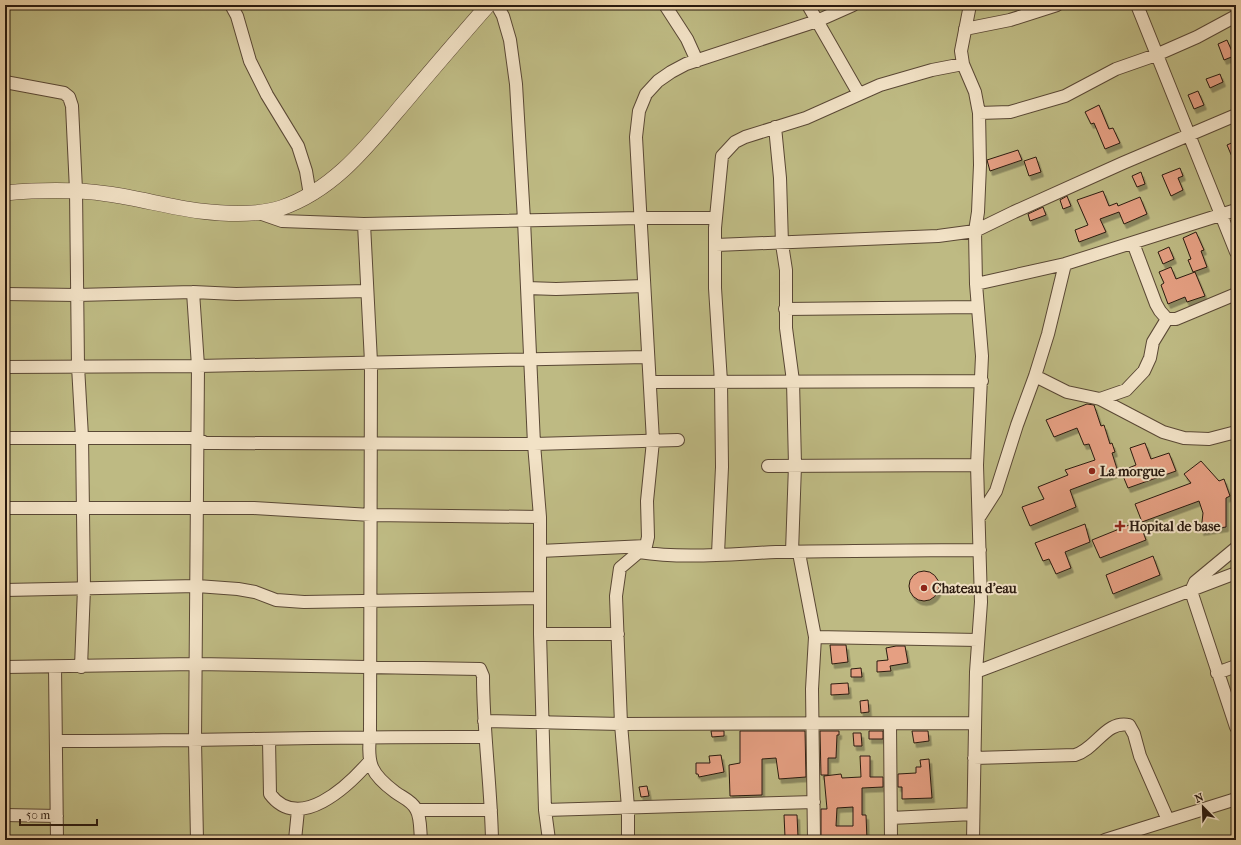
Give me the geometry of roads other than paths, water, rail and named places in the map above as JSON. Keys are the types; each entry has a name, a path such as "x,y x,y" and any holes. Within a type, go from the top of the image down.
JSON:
{"street":[{"path":"231,5 237,16 250,61 267,95 298,146 306,171 310,195"},
{"path":"5,193 76,190 199,210 258,212 279,209 310,195 324,186 356,159 488,5"},
{"path":"498,5 504,16 510,40 516,84 524,220 529,359 540,517 540,634 544,724 545,810 549,840"},
{"path":"665,5 687,40 697,61"},
{"path":"808,5 858,94"},
{"path":"628,840 628,807 621,724 616,596 620,568 642,549 649,529 647,501 653,441 650,382 647,357 636,137 639,111 646,94 658,81 686,64 817,20 853,5"},
{"path":"970,5 964,29 961,51 963,64 975,92 979,113 980,165 978,212 975,231 976,284 982,356 977,465 980,516 981,602 976,672 973,840"},
{"path":"964,29 1010,20 1057,5"},
{"path":"1137,5 1236,252"},
{"path":"979,113 1010,112 1065,96 1116,69 1156,55 1197,37 1236,16"},
{"path":"718,554 722,467 721,382 715,288 715,218 722,156 735,142 775,127 806,118 858,94 905,77 963,64"},
{"path":"5,82 52,90 69,97 72,106 76,190 78,366 82,437 83,507 84,588 80,667"},
{"path":"716,245 782,244 938,236 975,231 1122,163 1236,115"},
{"path":"775,127 780,178 782,244 786,270 786,328 793,381 796,552 815,637 812,689 814,840"},
{"path":"976,284 1065,264 1222,216 1236,210"},
{"path":"258,212 282,221 364,224 640,218 715,218"},
{"path":"269,740 270,794 281,804 298,810 311,807 331,797 357,776 369,762 371,362 364,224"},
{"path":"1133,243 1156,304 1167,319"},
{"path":"980,516 996,491 1017,425 1036,376 1065,264"},
{"path":"527,288 556,289 644,286"},
{"path":"5,294 77,295 193,292 236,294 367,291"},
{"path":"193,292 198,366 195,741 197,840"},
{"path":"1167,319 1176,319 1236,294"},
{"path":"785,309 978,306"},
{"path":"1100,399 1126,390 1144,370 1150,358 1153,342 1167,319"},
{"path":"5,367 198,366 647,357"},
{"path":"1036,376 1067,392 1100,399 1164,432 1184,438 1209,439 1236,432"},
{"path":"650,382 982,381"},
{"path":"5,438 197,438 205,443 370,444 534,444 678,440"},
{"path":"768,466 977,465"},
{"path":"5,508 254,508 371,515 540,517"},
{"path":"1236,548 1195,582 1191,591 1217,673 1236,726"},
{"path":"540,551 642,549 654,554 718,554 871,550 980,550"},
{"path":"976,672 1236,573"},
{"path":"5,590 197,586 250,591 276,600 304,602 540,598"},
{"path":"540,634 618,634"},
{"path":"815,637 978,640"},
{"path":"5,667 196,664 480,669 483,676 484,737 491,810 492,840"},
{"path":"1217,673 1236,666"},
{"path":"55,667 57,840"},
{"path":"484,721 544,724 813,725 975,723"},
{"path":"890,724 891,840"},
{"path":"974,758 1075,755 1092,746 1102,733 1111,728 1125,724 1129,725 1134,734 1140,756 1168,820"},
{"path":"56,742 269,740 370,736 484,737"},
{"path":"369,762 383,781 395,792 409,799 417,810 421,840"},
{"path":"1105,840 1236,799"},
{"path":"545,810 814,802"},
{"path":"295,840 298,810"},
{"path":"417,810 491,810"},
{"path":"891,818 973,814"},
{"path":"5,815 57,816"}],"place":[{"name":"La morgue","path":"1092,471"},
{"name":"Hopital de base","path":"1120,526"},
{"name":"Chateau d'eau","path":"924,588"}]}
